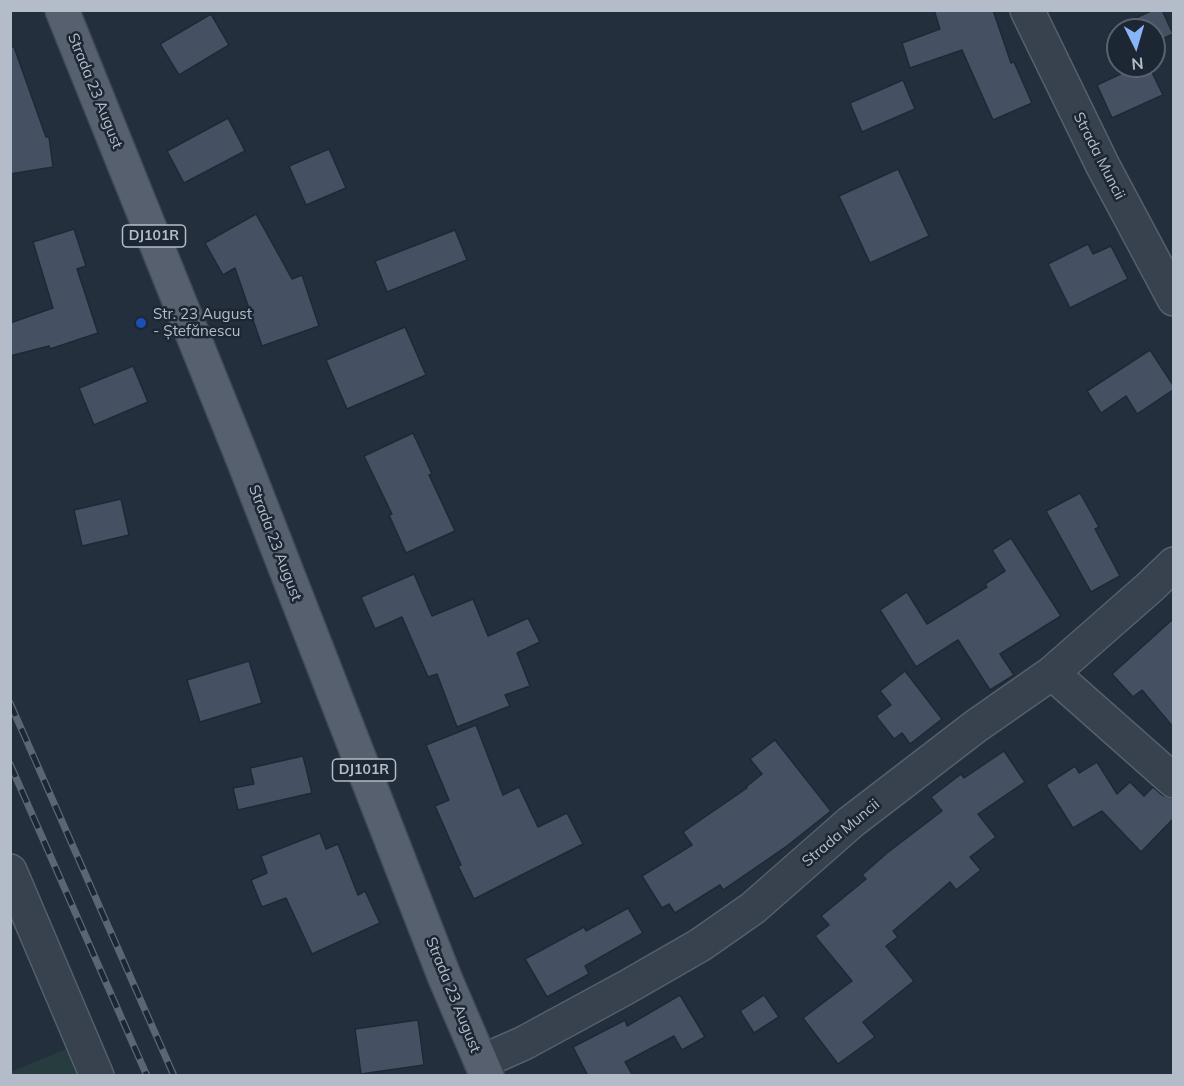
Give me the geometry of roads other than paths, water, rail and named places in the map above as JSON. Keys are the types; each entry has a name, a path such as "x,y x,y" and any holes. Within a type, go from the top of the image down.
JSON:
{"main road":[{"name":"Strada 23 August","path":"62,10 239,451 445,978 484,1069"}],"street":[{"name":"Strada Muncii","path":"1027,10 1103,166 1173,299"},
{"name":"Strada Muncii","path":"484,1069 524,1043 700,945 753,908 851,822 976,726 1052,673 1173,564"},
{"path":"1052,673 1173,781"},
{"path":"10,871 97,1076"}],"railway":[{"path":"10,703 174,1076"},
{"path":"10,764 147,1076"}],"place":[{"name":"Str. 23 August - Ștefănescu","path":"141,323"}]}
